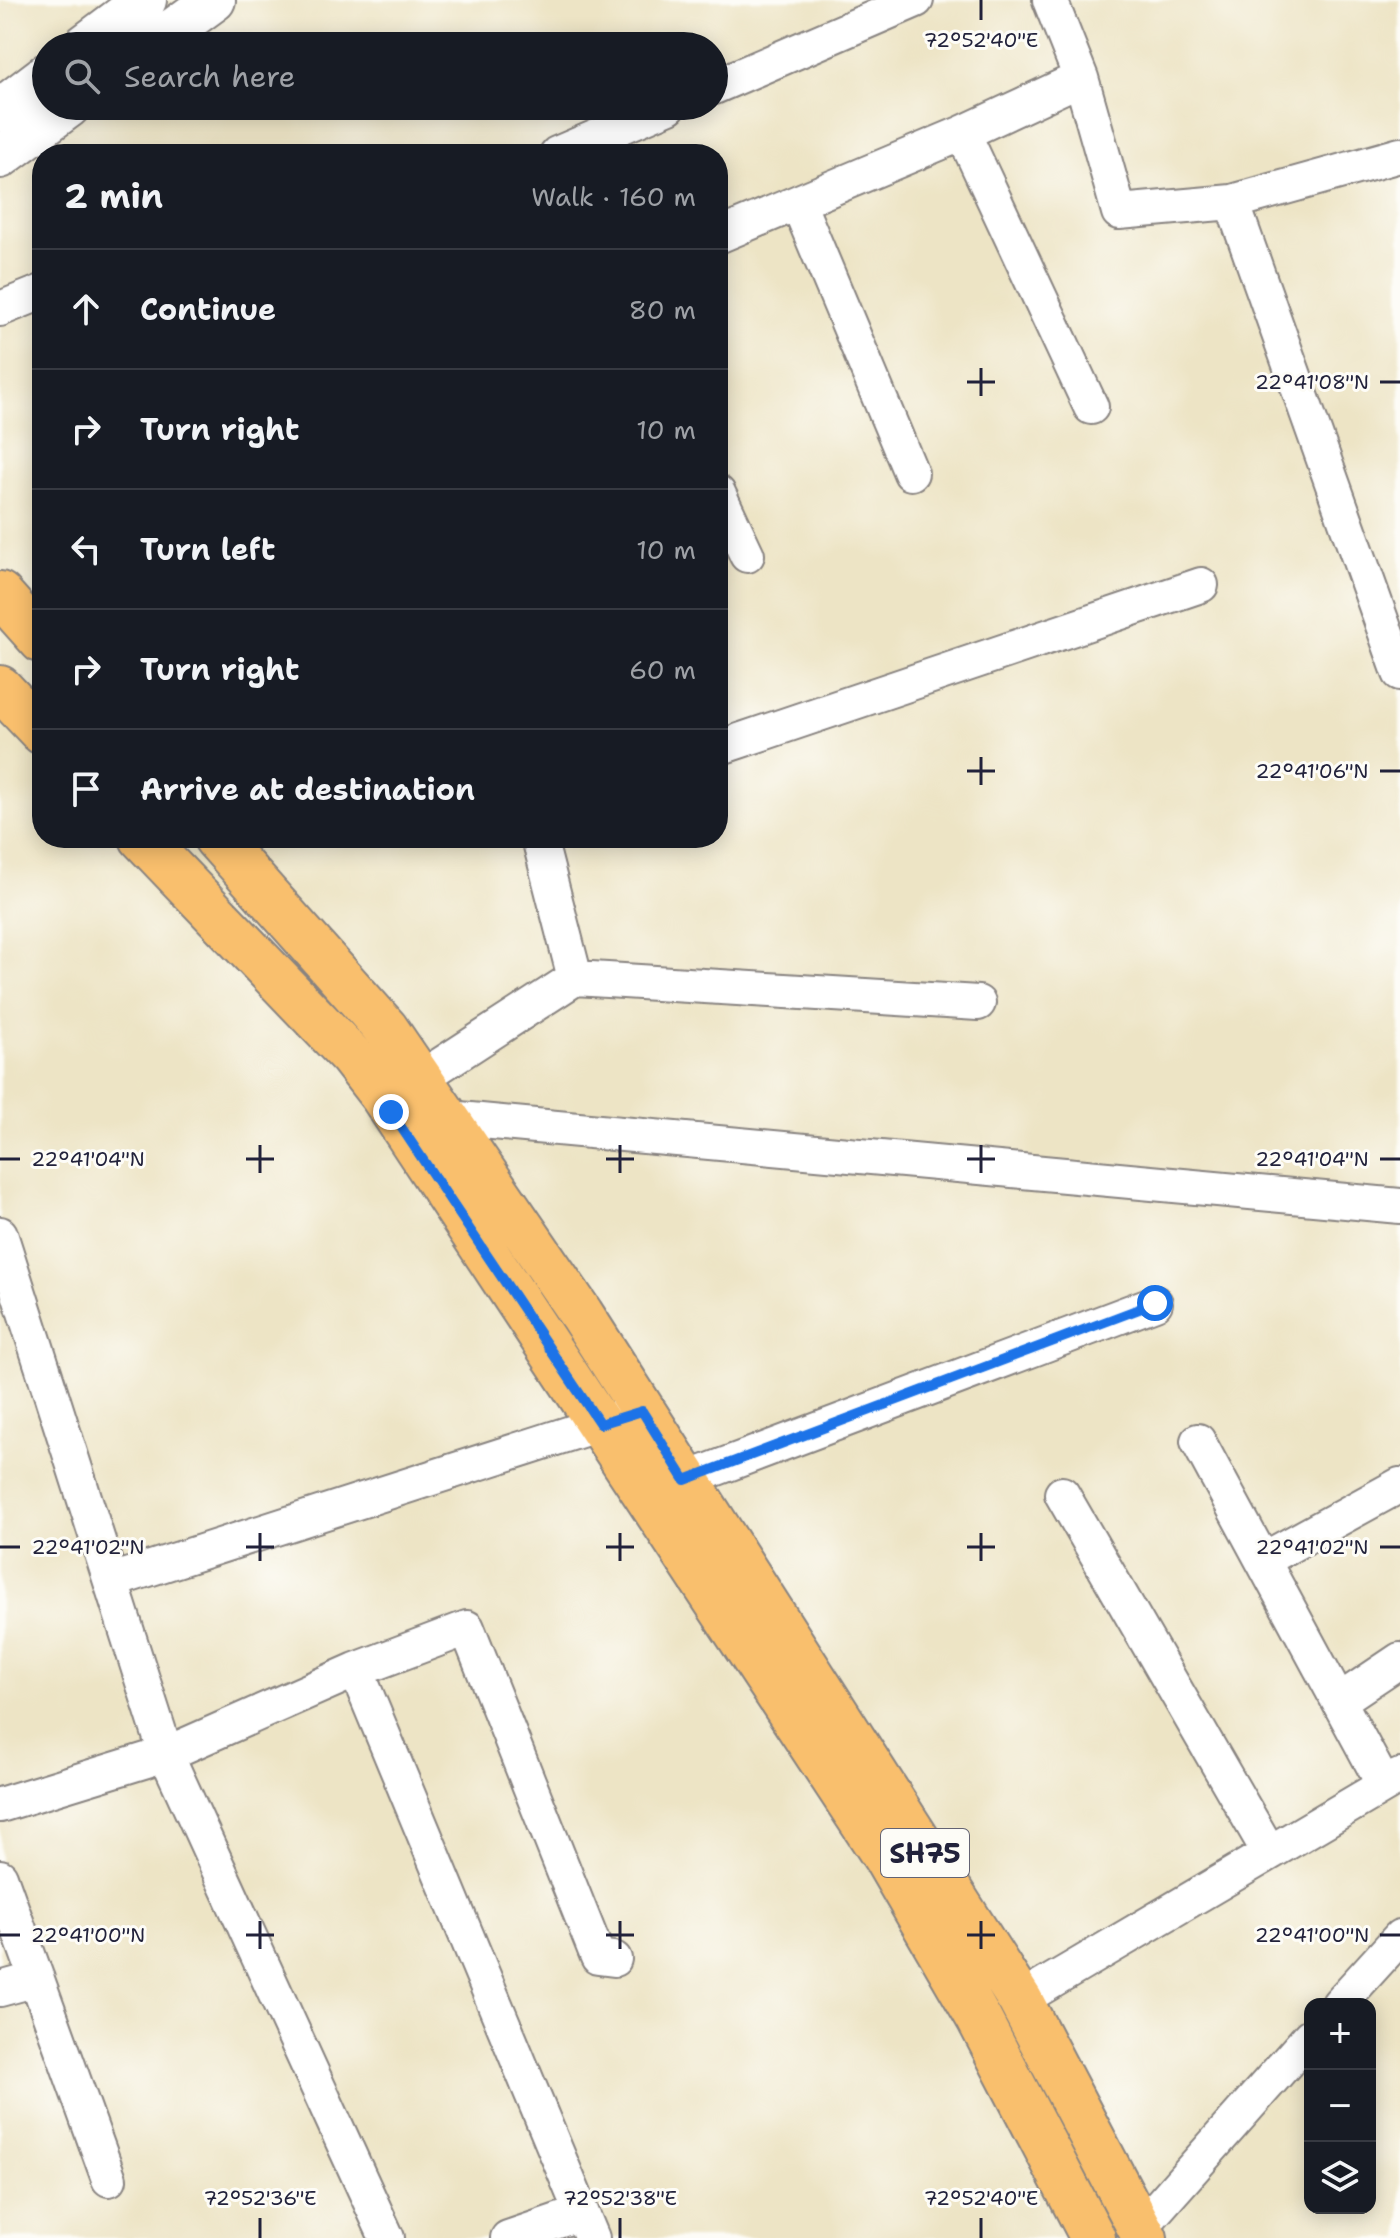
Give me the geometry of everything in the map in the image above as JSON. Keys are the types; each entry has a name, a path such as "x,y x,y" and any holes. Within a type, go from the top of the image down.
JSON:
{"main road":[{"path":"0,594 32,630"},
{"path":"0,688 32,722"},
{"name":"SH75","path":"152,848 351,1056 383,1097 600,1424 646,1500 692,1561 885,1857 979,2019 1093,2238"},
{"name":"SH75","path":"225,848 386,1029 449,1118 642,1411 1020,2000 1143,2233"}],"street":[{"path":"103,32 145,0"},
{"path":"170,32 214,0"},
{"path":"728,81 916,0"},
{"path":"1050,0 1081,78 1119,212 1232,202 1400,155"},
{"path":"728,232 963,133 1081,78"},
{"path":"0,110 32,86"},
{"path":"0,157 50,120"},
{"path":"580,144 636,120"},
{"path":"963,133 1091,407"},
{"path":"1232,202 1400,673"},
{"path":"798,203 911,473"},
{"path":"0,309 32,296"},
{"path":"728,514 747,555"},
{"path":"728,745 1201,585"},
{"path":"542,848 575,978"},
{"path":"421,1078 575,978 978,1003"},
{"path":"449,1118 1400,1206"},
{"path":"0,1234 166,1754 387,2238"},
{"path":"685,1480 1155,1303"},
{"path":"111,1581 642,1411"},
{"path":"1020,2000 1392,1781 1339,1701 1198,1441"},
{"path":"1263,1560 1400,1485"},
{"path":"1062,1494 1269,1852"},
{"path":"0,1805 166,1754 356,1670 467,1628 598,1957 614,1959"},
{"path":"1339,1701 1400,1660"},
{"path":"356,1670 586,2226 508,2238"},
{"path":"0,1877 109,2179"},
{"path":"1344,1998 1400,1937"},
{"path":"0,1989 37,1979"},
{"path":"1143,2233 1304,2043"}],"route":[{"path":"391,1112 600,1424 642,1411 685,1480 1155,1303"}]}
